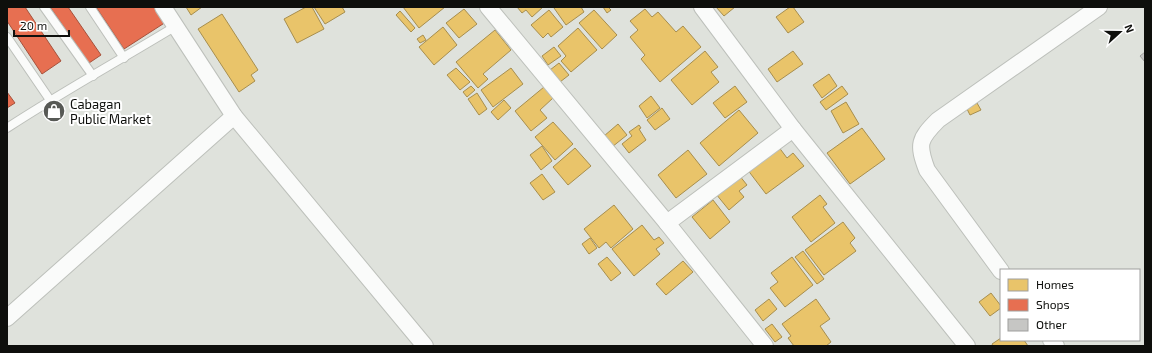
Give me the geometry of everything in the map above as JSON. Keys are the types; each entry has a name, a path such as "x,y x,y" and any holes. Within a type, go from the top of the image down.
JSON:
{"street":[{"path":"163,7 234,116 424,346"},
{"path":"488,7 667,223 765,346"},
{"path":"702,7 793,129 967,346"},
{"path":"1000,270 928,170 922,157 920,144 926,132 938,120 1099,7"},
{"path":"7,318 234,116"},
{"path":"667,223 793,129"}],"lane":[{"path":"44,7 93,76"},
{"path":"90,7 124,58"},
{"path":"7,128 50,100 124,58 176,26"},
{"path":"7,37 50,100"}],"building: Homes":[{"path":"186,7 202,7 191,15"},
{"path":"306,7 312,7 324,29 297,43 284,19"},
{"path":"314,7 342,7 345,12 325,24"},
{"path":"403,7 445,7 419,28"},
{"path":"517,7 543,7 532,17 526,10 522,13"},
{"path":"581,7 584,12 566,25 554,8"},
{"path":"603,7 608,7 611,10 607,13"},
{"path":"716,7 735,7 724,16"},
{"path":"790,7 793,7 804,22 788,33 776,17"},
{"path":"464,9 477,24 459,38 446,23"},
{"path":"645,9 652,17 658,12 676,32 683,26 701,47 660,82 641,59 645,55 630,37 638,30 630,21"},
{"path":"549,10 563,27 551,37 548,33 543,38 531,25"},
{"path":"594,10 617,35 602,49 579,23"},
{"path":"400,11 415,28 411,32 396,15"},
{"path":"222,14 258,70 251,75 255,81 239,92 198,29"},
{"path":"443,27 457,45 434,65 419,47"},
{"path":"578,28 597,50 571,72 561,61 566,56 558,46"},
{"path":"495,30 511,50 483,74 488,79 478,88 456,62"},
{"path":"423,35 426,40 420,43 417,39"},
{"path":"554,47 561,56 548,65 542,56"},
{"path":"705,51 718,67 711,72 719,82 692,105 671,80"},
{"path":"793,51 803,64 777,82 768,69"},
{"path":"559,63 569,75 560,82 550,70"},
{"path":"456,68 470,82 460,90 447,75"},
{"path":"511,68 523,84 493,107 481,90"},
{"path":"829,74 837,86 822,98 813,85"},
{"path":"471,86 475,90 467,97 463,92"},
{"path":"735,86 747,102 725,118 713,103"},
{"path":"842,86 848,94 826,110 820,102"},
{"path":"544,87 553,98 540,110 547,118 531,131 515,111"},
{"path":"477,93 487,109 479,115 468,99"},
{"path":"651,96 660,108 647,118 639,106"},
{"path":"504,100 511,108 498,120 491,112"},
{"path":"846,102 859,124 843,133 831,111"},
{"path":"977,103 981,110 970,115 967,109"},
{"path":"662,108 670,119 655,130 647,120"},
{"path":"739,110 758,133 719,166 700,143"},
{"path":"553,122 573,144 555,160 535,137"},
{"path":"618,124 627,135 612,147 604,136"},
{"path":"639,125 641,128 639,129 646,140 629,153 622,144 632,136 629,132"},
{"path":"862,128 885,159 850,184 827,153"},
{"path":"542,146 552,161 541,170 530,155"},
{"path":"778,146 787,158 793,153 804,166 766,194 747,169"},
{"path":"575,148 591,166 568,185 553,167"},
{"path":"688,150 707,174 676,198 658,175"},
{"path":"542,174 555,192 543,200 530,183"},
{"path":"739,175 747,185 739,191 744,197 729,210 716,194"},
{"path":"820,195 827,204 823,207 835,223 811,242 792,217"},
{"path":"713,200 730,222 710,239 692,217"},
{"path":"614,205 633,229 611,248 606,242 599,248 584,229"},
{"path":"843,222 855,238 850,243 856,251 824,275 805,250"},
{"path":"642,225 654,240 659,237 664,243 656,249 660,254 634,276 612,249"},
{"path":"590,238 597,248 589,254 582,244"},
{"path":"803,251 824,279 817,284 795,257"},
{"path":"607,257 621,273 611,281 598,264"},
{"path":"792,257 813,285 785,307 770,288 778,282 771,273"},
{"path":"683,261 693,272 666,295 656,284"},
{"path":"991,293 1000,305 1000,309 990,316 979,302"},
{"path":"769,299 777,309 763,321 755,310"},
{"path":"816,299 830,319 820,326 831,342 826,346 794,346 788,338 791,336 782,324"},
{"path":"772,324 782,337 775,342 765,329"},
{"path":"1000,339 1000,341 1025,341 1028,346 993,346 992,344"}],"building: Shops":[{"path":"7,7 25,7 61,61 42,74 7,21"},
{"path":"50,7 68,7 101,55 89,63"},
{"path":"96,7 156,7 166,22 124,49"},
{"path":"7,92 15,103 7,108"}],"building: Other":[{"path":"1145,52 1145,62 1140,56"}],"place":[{"name":"Cabagan Public Market","path":"54,111"}]}
